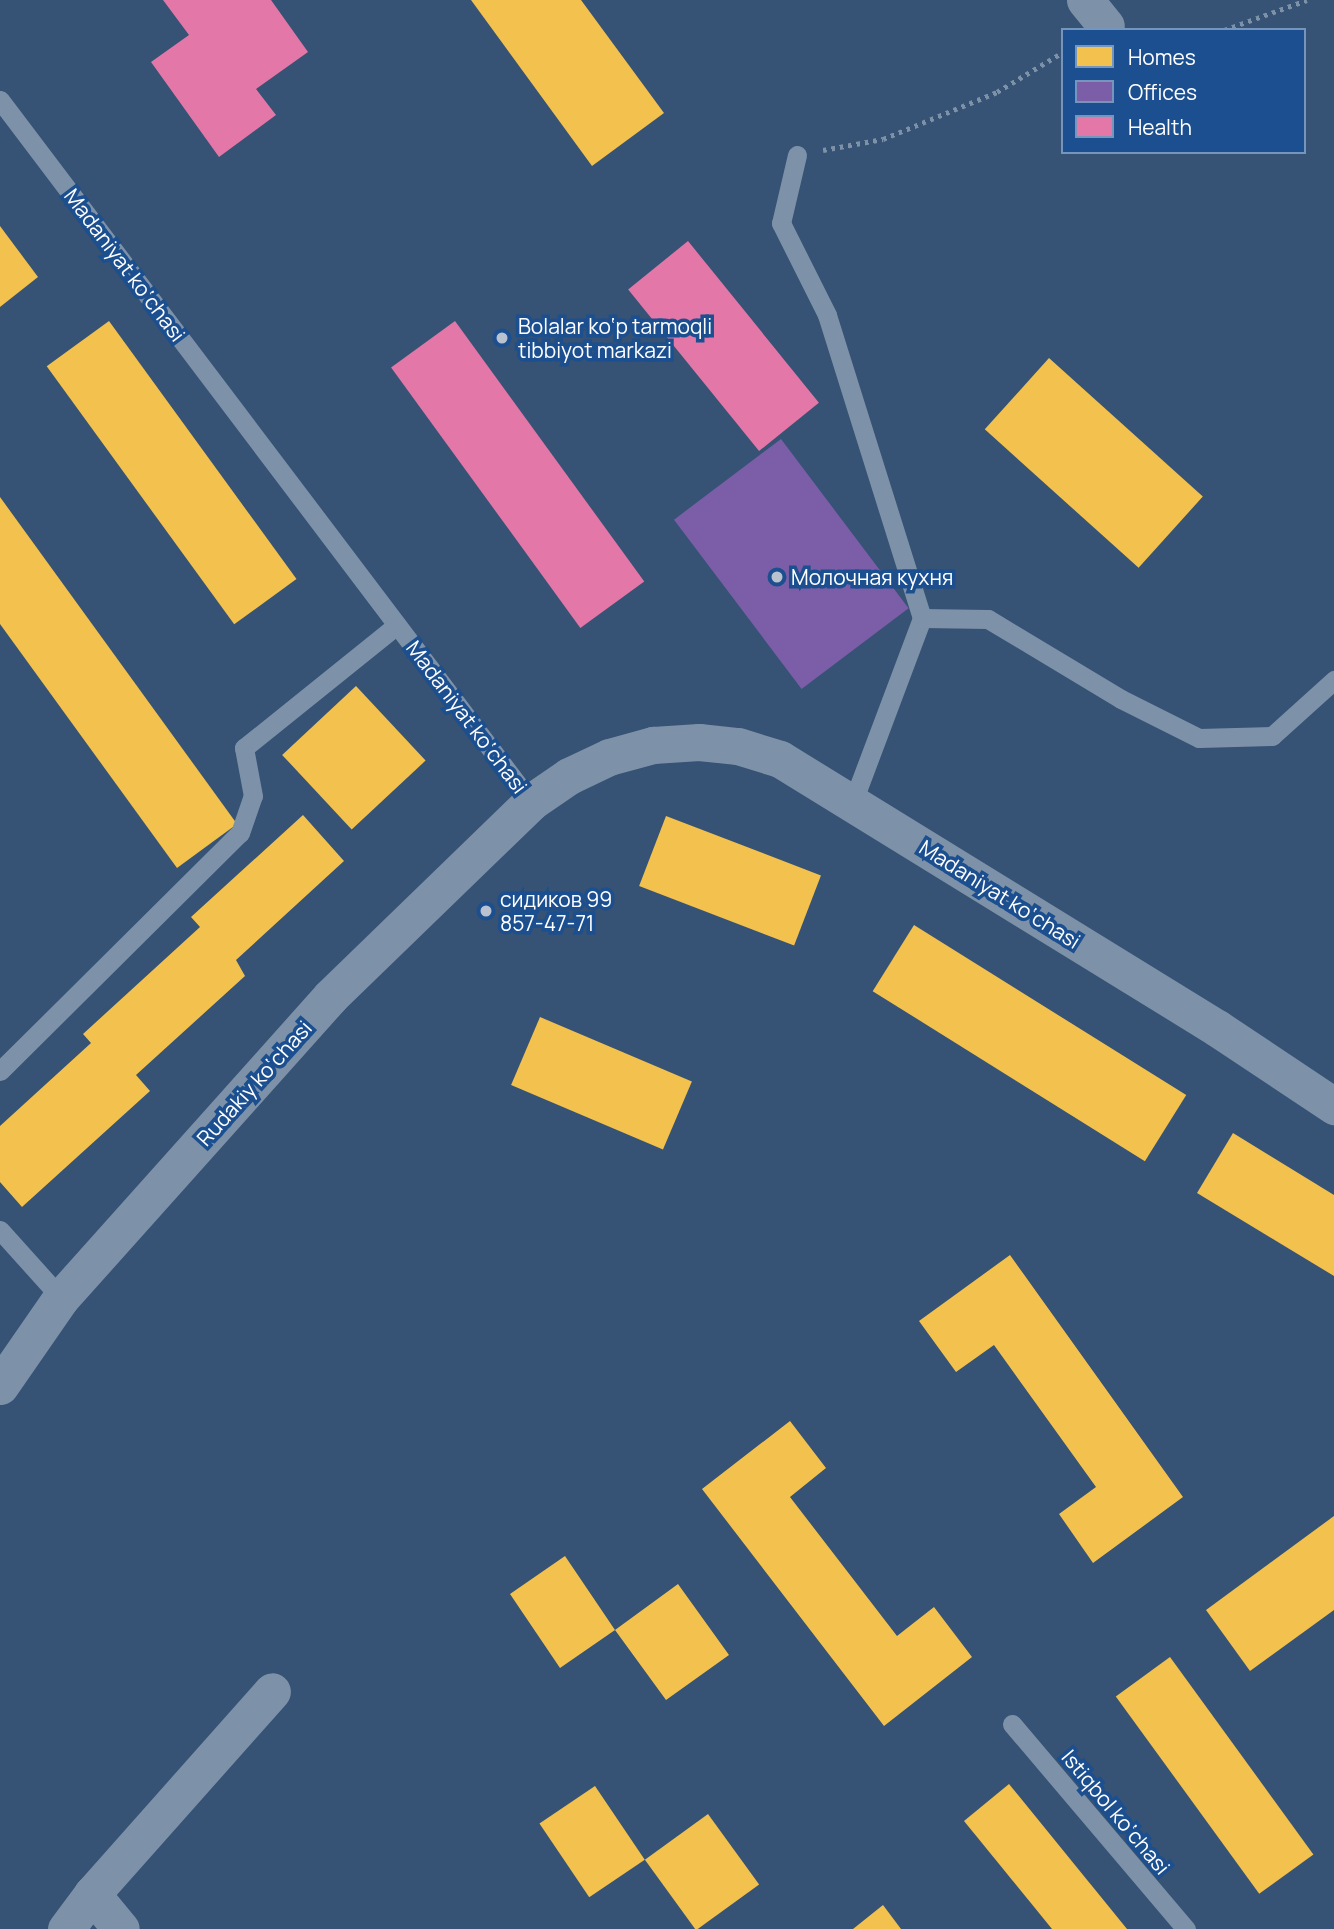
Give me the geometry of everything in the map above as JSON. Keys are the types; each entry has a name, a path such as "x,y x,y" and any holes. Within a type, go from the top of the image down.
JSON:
{"street":[{"name":"Madaniyat ko‘chasi","path":"531,802 569,776 609,757 653,745 699,742 738,746 779,759 1217,1028 1334,1106"},
{"name":"Rudakiy ko‘chasi","path":"0,1386 61,1298 330,998 531,802"},
{"path":"66,1929 92,1894 272,1691"},
{"path":"92,1894 121,1929"}],"lane":[{"name":"Madaniyat ko‘chasi","path":"0,100 531,802"},
{"path":"797,155 781,223 827,315 922,618 853,802"},
{"path":"922,618 988,619 1121,699 1199,738 1272,736 1334,680"},
{"path":"0,1071 240,832 253,796 244,748 397,625"},
{"path":"0,1230 61,1298"},
{"name":"Istiqbol ko‘chasi","path":"1012,1724 1186,1929"}],"path":[{"path":"1230,28 1307,0"},
{"path":"797,155 883,139 997,92 1061,53"}],"building: Homes":[{"path":"471,0 581,0 664,113 592,166"},
{"path":"0,226 38,277 0,307"},
{"path":"109,321 297,579 234,624 47,366"},
{"path":"1049,358 1203,497 1139,568 985,429"},
{"path":"0,497 237,824 177,868 0,624"},
{"path":"356,686 426,761 352,829 282,755"},
{"path":"303,815 344,861 236,960 245,976 136,1075 150,1091 22,1207 0,1182 0,1126 91,1043 83,1034 200,927 191,917"},
{"path":"666,816 821,875 794,946 639,886"},
{"path":"914,925 1186,1095 1145,1161 873,991"},
{"path":"540,1017 692,1081 663,1150 511,1085"},
{"path":"1233,1133 1334,1195 1334,1276 1197,1193"},
{"path":"1010,1255 1183,1497 1093,1563 1059,1514 1096,1487 994,1345 956,1372 919,1321"},
{"path":"790,1421 826,1468 790,1497 897,1636 934,1607 972,1657 884,1726 702,1489"},
{"path":"1334,1516 1334,1610 1250,1671 1206,1610"},
{"path":"565,1556 615,1630 560,1668 510,1594"},
{"path":"678,1584 729,1655 666,1700 615,1630"},
{"path":"1170,1657 1313,1854 1259,1894 1116,1696"},
{"path":"1009,1784 1127,1929 1052,1929 964,1821"},
{"path":"595,1786 645,1860 589,1897 539,1823"},
{"path":"708,1814 759,1884 695,1929 645,1860"},
{"path":"883,1905 901,1929 853,1929"}],"building: Offices":[{"path":"781,439 909,608 802,689 674,520"}],"building: Health":[{"path":"163,0 271,0 308,52 256,89 276,115 219,157 151,62 189,35"},
{"path":"688,241 819,403 759,451 628,289"},
{"path":"455,321 644,582 580,628 391,367"}],"place":[{"name":"Bolalar ko‘p tarmoqli tibbiyot markazi","path":"502,338"},
{"name":"Молочная кухня","path":"777,577"},
{"name":"сидиков 99 857-47-71","path":"486,911"}]}
